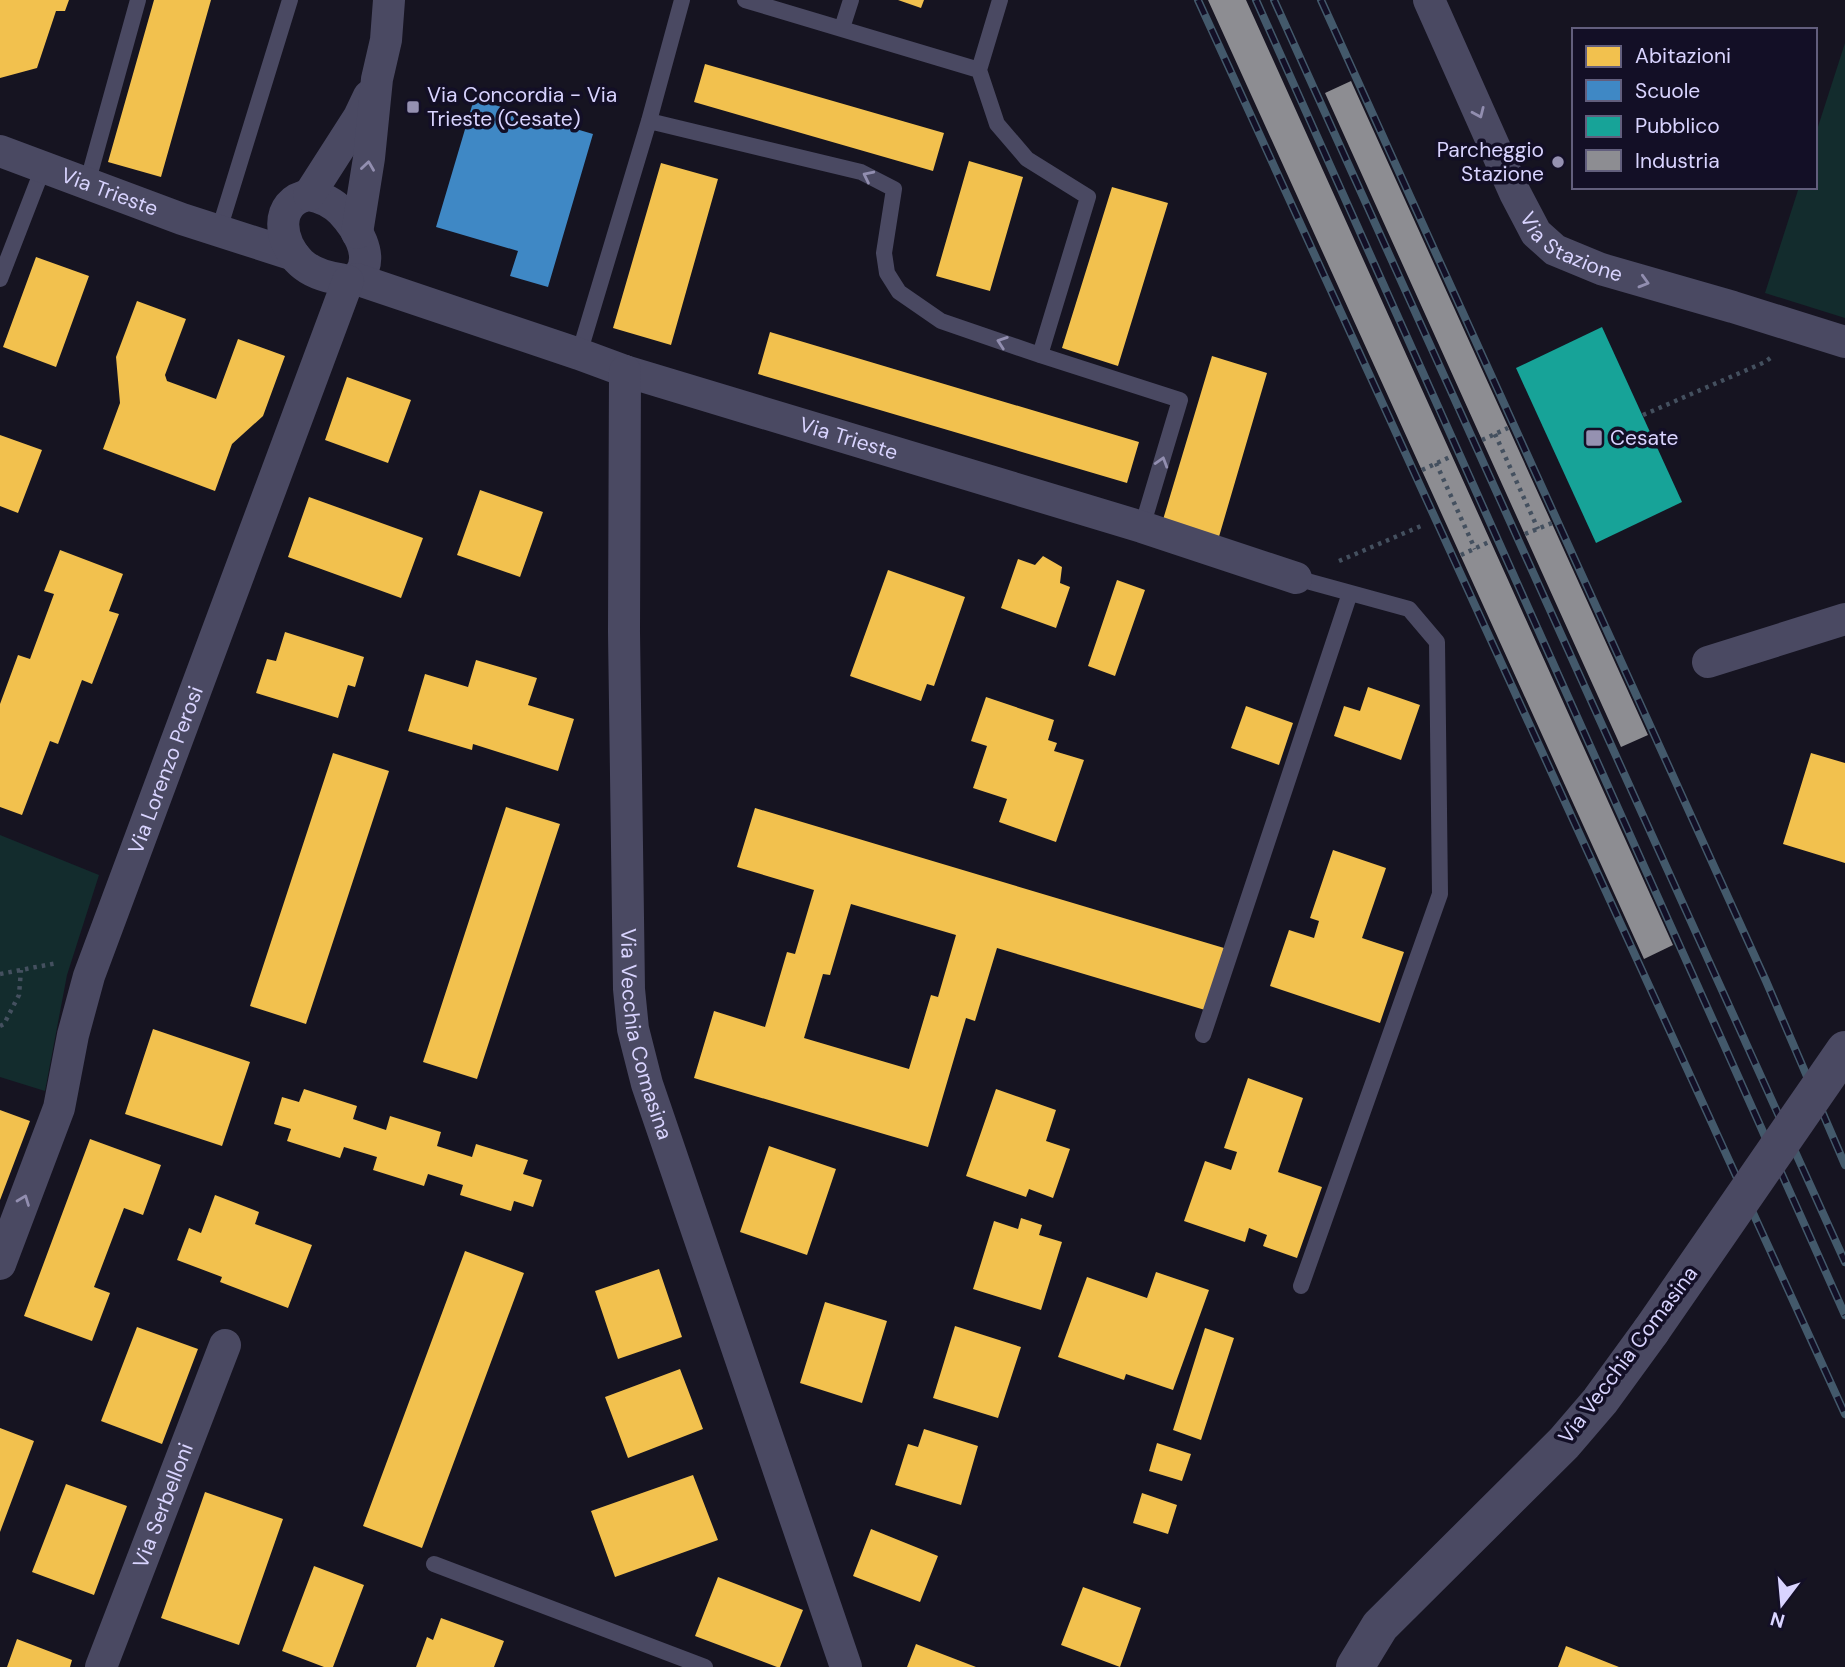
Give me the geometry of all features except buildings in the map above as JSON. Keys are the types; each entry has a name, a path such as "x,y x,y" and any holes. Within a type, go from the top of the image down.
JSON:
{"street":[{"path":"357,233 369,158 377,79 386,40 389,0"},
{"name":"Via Stazione","path":"1429,0 1536,233 1555,250 1601,270 1845,342"},
{"path":"297,204 318,197 342,212 357,233 365,255 356,275 320,275 300,263 293,255 284,235 283,224 297,204 359,117 377,79"},
{"name":"Via Trieste","path":"0,151 182,219 293,255"},
{"name":"Via Trieste","path":"219,230 268,220 297,204"},
{"name":"Via Trieste","path":"356,275 625,371 1142,527 1296,579"},
{"name":"Via Lorenzo Perosi","path":"0,1264 59,1108 89,976 356,275"},
{"name":"Via Vecchia Comasina","path":"625,371 624,657 629,989 633,1029 647,1084 846,1667"},
{"path":"1708,662 1845,620"},
{"name":"Via Vecchia Comasina","path":"1355,1667 1380,1626 1564,1443 1600,1401 1845,1051"},
{"name":"Via Serbelloni","path":"101,1667 225,1345"}],"lane":[{"path":"87,184 138,0"},
{"path":"219,230 290,0"},
{"path":"579,354 649,121 682,0"},
{"path":"745,0 979,70"},
{"path":"842,28 851,0"},
{"path":"1000,0 979,70 997,124 1027,159 1088,197 1040,355"},
{"path":"649,121 861,172 894,190 884,253 887,273 899,292 941,321 1180,400 1142,527"},
{"path":"0,279 43,168"},
{"path":"1296,579 1409,609 1437,642 1440,894 1300,1286"},
{"path":"1203,1035 1350,593"},
{"path":"433,1564 705,1667"}],"path":[{"path":"1643,415 1765,362 1808,331"},
{"path":"1482,440 1508,428"},
{"path":"1495,434 1538,529"},
{"path":"1422,470 1451,456"},
{"path":"1436,463 1475,549"},
{"path":"1525,534 1552,523"},
{"path":"1296,579 1421,526"},
{"path":"1461,555 1491,541"},
{"path":"0,974 59,962"},
{"path":"0,1026 4,1024 19,995 21,970"}],"green space":[{"path":"1845,43 1845,318 1765,293 1798,189 1817,189 1817,130"},
{"path":"0,835 99,875 67,975 45,1091 0,1077"}],"railway":[{"path":"1198,0 1845,1414"},
{"path":"1256,0 1845,1315"},
{"path":"1274,0 1845,1262"},
{"path":"1321,0 1766,981 1845,1165"}],"place":[{"name":"Via Concordia - Via Trieste (Cesate)","path":"413,107"},
{"name":"Parcheggio Stazione","path":"1558,162"},
{"name":"Cesate","path":"1594,438"}]}
